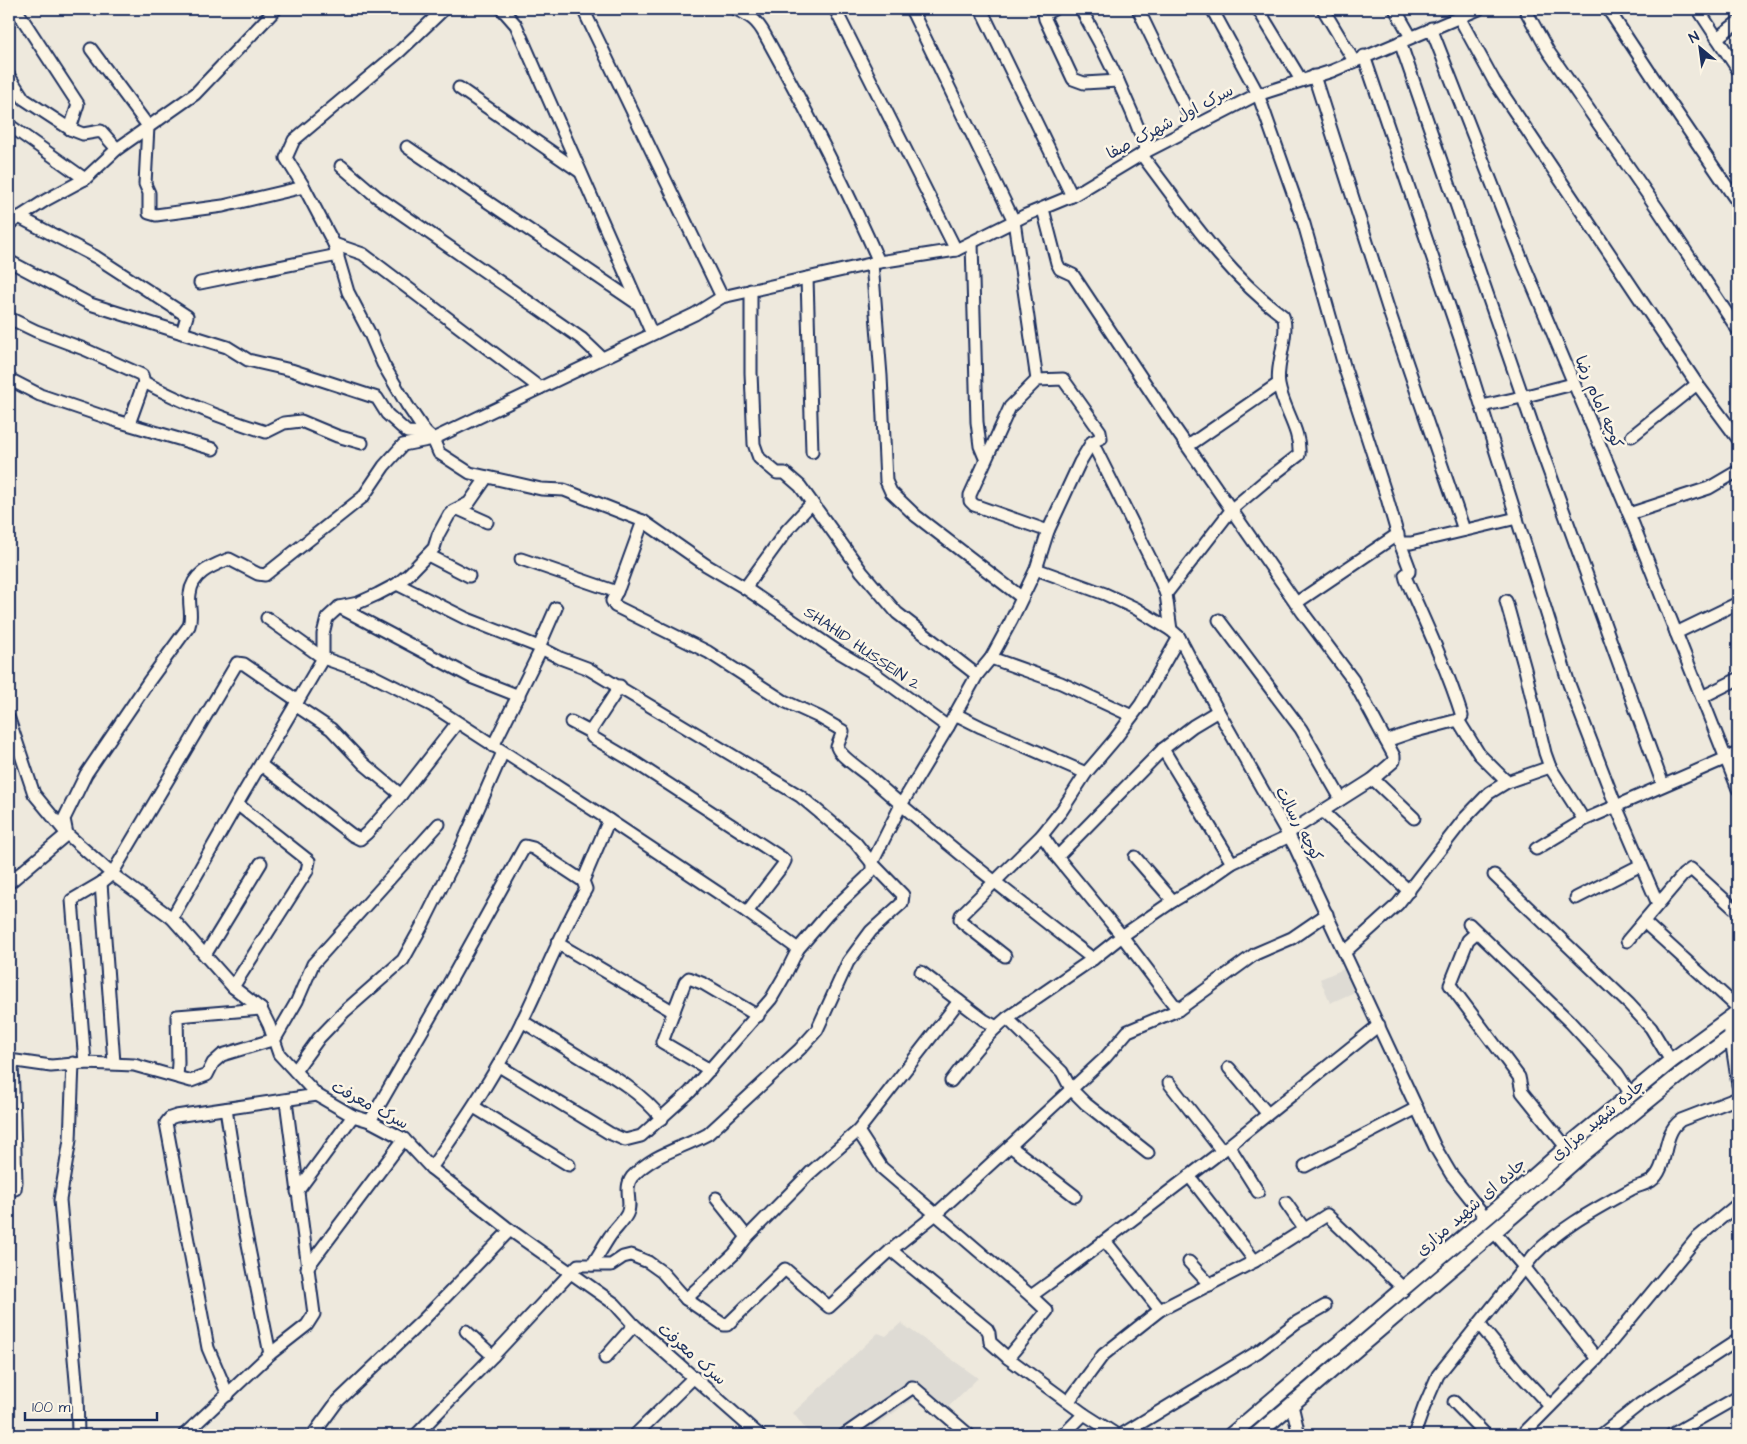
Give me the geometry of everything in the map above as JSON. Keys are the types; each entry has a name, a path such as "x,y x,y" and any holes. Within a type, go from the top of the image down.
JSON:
{"main road":[{"name":"جاده ای شهید مزاری","path":"1231,1435 1630,1093 1733,1016"},
{"name":"جاده شهید مزاری","path":"1256,1435 1641,1106 1735,1035"}],"street":[{"path":"16,9 78,104 70,129"},
{"path":"9,224 85,179 117,149 195,94 276,9"},
{"name":"SHAHID HUSSEIN 2","path":"444,9 400,51 294,140 286,158 304,187 336,249 348,292 383,364 407,405 439,453 470,473 541,489 564,490 643,521 706,565 745,588 837,651 874,673 948,728"},
{"path":"502,9 516,25 652,334"},
{"path":"583,9 722,297"},
{"path":"736,9 750,16 762,29 814,124 859,216 876,262 886,481 891,492 916,516 1021,597"},
{"path":"835,9 956,250"},
{"path":"911,9 1014,221 1037,380"},
{"path":"981,9 1072,196"},
{"path":"1054,9 1044,14 1045,19 1073,79 1084,82 1118,81"},
{"path":"1081,9 1130,104 1144,152 1225,263 1258,296 1283,316 1284,327 1278,384 1300,444 1299,455 1232,509 1166,594"},
{"path":"1138,9 1194,125"},
{"path":"1212,9 1258,94 1304,224 1345,369 1409,567 1409,572 1405,575 1406,579 1454,692 1462,716 1458,720 1386,741"},
{"path":"1258,9 1301,80"},
{"path":"1323,9 1359,58 1461,341 1569,684 1616,806 1658,904"},
{"path":"1395,9 1411,37"},
{"name":"سرک اول شهرک صفا","path":"67,834 64,819 86,774 189,626 191,618 189,595 194,581 207,568 229,559 258,574 265,575 364,497 384,466 403,445 429,436 540,388 695,314 722,297 876,262 956,250 1014,221 1072,196 1144,152 1258,94 1332,71 1464,13 1479,9"},
{"path":"1525,9 1548,51 1657,208 1738,330"},
{"path":"1608,9 1738,203"},
{"path":"1698,9 1738,70"},
{"path":"1464,13 1494,81 1697,384 1738,438"},
{"path":"1717,38 1738,22"},
{"name":"کوچه امام رضا","path":"1431,28 1524,265 1573,384 1630,514 1738,789"},
{"path":"1400,42 1522,397 1663,785"},
{"path":"91,50 148,126 146,184 149,194 149,213 156,215 224,206 304,187"},
{"path":"9,76 24,99 70,129 83,134 101,131 117,149"},
{"path":"1314,76 1389,311 1464,530"},
{"path":"459,88 580,172"},
{"path":"9,125 85,179"},
{"path":"407,147 638,304"},
{"path":"341,166 376,196 582,339 602,358"},
{"path":"951,1081 970,1056 1007,1018 1173,901 1232,863 1289,834 1394,762 1394,756 1353,680 1296,603 1174,427 1073,275 1060,269 1043,209"},
{"path":"19,217 96,257 187,316 182,333"},
{"path":"972,243 977,422 980,446 986,458"},
{"path":"200,282 336,249 362,254 540,388"},
{"path":"9,261 90,304 227,347 248,360 291,370 377,398 387,414 407,432 429,436"},
{"path":"807,278 812,452"},
{"path":"751,290 751,373 754,444 759,458 777,473 785,473 795,482 862,572 897,613 977,675"},
{"path":"9,318 142,375 144,382 128,424"},
{"path":"9,379 40,395 213,449"},
{"path":"498,1066 609,1133 625,1140 640,1136 662,1119 710,1070 758,1016 771,999 798,949 828,914 872,870 872,863 901,805 1011,621 1036,569 1048,530 1080,462 1092,442 1101,438 1100,431 1063,379 1037,380 1010,407 970,495 970,501 974,505 1048,530"},
{"path":"144,382 174,398 266,432 284,423 301,421 337,436 362,442"},
{"path":"1188,446 1278,384"},
{"path":"1482,406 1573,384"},
{"path":"1632,436 1697,384"},
{"name":"کوچه رسالت","path":"1092,442 1155,568 1166,594 1175,633 1289,834 1442,1159 1451,1174 1486,1218"},
{"path":"1630,514 1709,488 1738,471"},
{"path":"172,918 323,658 323,634 327,618 339,607 358,603 397,584 434,548 438,535 449,515 469,503 487,477"},
{"path":"745,588 787,530 812,503"},
{"path":"458,509 487,522"},
{"path":"1399,538 1411,544 1517,518"},
{"path":"643,521 612,601 615,606 708,652 784,701 820,717 843,732 837,747 839,752 994,882 1093,959"},
{"path":"1296,603 1399,538"},
{"path":"428,555 469,576"},
{"path":"520,559 617,592"},
{"path":"1005,956 962,922 961,915 1042,835 1062,810 1086,773 1141,704 1175,633 1135,608 1105,594 1036,569"},
{"path":"397,584 464,618 587,668 620,686 800,796 855,842 903,895 902,903 871,932 848,962 817,1030 800,1049 708,1134 693,1142 672,1149 654,1159 631,1179 627,1188 628,1213 592,1265"},
{"path":"1506,601 1525,669 1545,753 1550,767 1584,820"},
{"path":"1676,633 1738,603"},
{"path":"339,607 473,678 519,696"},
{"path":"295,1071 325,1031 402,960 423,924 460,850 519,696 556,608"},
{"path":"267,618 323,658 368,674 431,705 609,820 747,912 798,949"},
{"path":"1219,620 1301,729 1341,799"},
{"path":"990,658 1061,684 1132,716"},
{"path":"78,1435 77,1392 60,1200 70,1140 79,1063 72,900 101,883 112,874 237,663 244,664 331,729 364,764 401,795"},
{"path":"1702,697 1738,679"},
{"path":"590,732 620,686"},
{"path":"1057,857 1163,749 1193,726 1218,711"},
{"path":"955,714 1086,773"},
{"name":"سرک معرفت","path":"9,719 34,794 67,834 112,874 172,918 233,987 261,1009 270,1025 280,1054 317,1095 353,1116 370,1121 404,1139 431,1168 510,1230 615,1304 634,1325 694,1377 756,1435"},
{"path":"1458,720 1479,754 1507,782"},
{"path":"571,722 590,732 592,737 636,763 782,858 784,861 783,866 747,912"},
{"path":"261,765 352,835 360,839 368,833 401,795 457,723"},
{"path":"1163,749 1232,863"},
{"path":"1536,849 1584,820 1738,753"},
{"path":"1345,952 1398,904 1464,819 1489,793 1507,782 1550,767"},
{"path":"1372,778 1414,818"},
{"path":"233,987 307,871 309,862 237,804"},
{"path":"1322,811 1408,890"},
{"path":"583,881 609,820"},
{"path":"9,1192 15,1189 16,1182 11,1061 51,1066 79,1063 134,1065 191,1081 207,1075 213,1063 222,1055 275,1039 297,1001 313,964 439,824"},
{"path":"9,883 67,834"},
{"path":"1042,835 1057,857 1122,936 1178,1010"},
{"path":"370,1121 442,997 525,846 533,848 583,881 586,889 557,943 522,1021 474,1107 431,1168"},
{"path":"1135,857 1173,901"},
{"path":"205,955 261,863"},
{"path":"1576,898 1641,865"},
{"path":"1627,941 1691,868 1738,912"},
{"path":"1494,875 1629,1004 1651,1028 1671,1061"},
{"path":"101,883 114,1063"},
{"path":"416,1435 494,1356 578,1265 611,1265 624,1257 640,1258 662,1272 686,1299 724,1325 727,1325 785,1270 829,1308 891,1250 936,1214 1105,1058 1128,1031 1178,1010 1255,954 1292,938 1326,914"},
{"path":"1644,922 1738,1008"},
{"path":"1566,1147 1522,1092 1520,1077 1450,985 1473,928 1570,1022 1617,1073 1630,1093"},
{"path":"557,943 674,1012"},
{"path":"921,972 984,1020 997,1027"},
{"path":"710,1070 662,1042 685,982 689,978 704,984 758,1016"},
{"path":"686,1299 723,1265 810,1173 858,1130 959,1000"},
{"path":"177,1077 177,1016 261,1009"},
{"path":"1733,1016 1738,1085"},
{"path":"1007,1018 1062,1072 1071,1088 1086,1104 1148,1153"},
{"path":"522,1021 619,1081 654,1108 662,1119"},
{"path":"1031,1296 1225,1148 1379,1025"},
{"path":"1229,1068 1267,1113"},
{"path":"1169,1083 1225,1148 1258,1192"},
{"path":"228,1395 208,1348 166,1123 170,1118 176,1116 317,1095"},
{"path":"1414,1435 1438,1375 1548,1240 1633,1188 1652,1180 1661,1166 1673,1126 1681,1120 1738,1098"},
{"path":"184,1435 270,1354 307,1326 314,1314 286,1101"},
{"path":"474,1107 569,1165"},
{"path":"1305,1166 1417,1108"},
{"path":"226,1109 243,1219 270,1354"},
{"path":"297,1192 353,1116"},
{"path":"858,1130 882,1168 1047,1311 1008,1358"},
{"path":"307,1268 404,1139"},
{"path":"1010,1146 1075,1196"},
{"path":"1189,1176 1255,1261"},
{"path":"716,1198 747,1238"},
{"path":"1286,1203 1305,1230"},
{"path":"1522,1435 1596,1359 1696,1239 1738,1204"},
{"path":"1069,1402 1103,1355 1160,1310 1255,1261 1324,1216 1330,1217 1403,1288"},
{"path":"315,1432 337,1402 423,1320 510,1230"},
{"path":"1494,1232 1525,1268 1596,1359"},
{"path":"1105,1241 1160,1310"},
{"path":"891,1250 987,1329 990,1342 1008,1358 1084,1414 1117,1435"},
{"path":"1189,1262 1210,1285"},
{"path":"1121,1435 1259,1351 1297,1322 1324,1306"},
{"path":"1479,1324 1520,1374 1550,1406"},
{"path":"605,1358 634,1325"},
{"path":"466,1331 494,1356"},
{"path":"1601,1435 1640,1404 1738,1340"},
{"path":"635,1435 694,1377"},
{"path":"844,1435 913,1387 969,1435"},
{"path":"1670,1435 1738,1397"},
{"path":"1454,1402 1486,1435"},
{"path":"1292,1405 1298,1435"},
{"path":"1063,1435 1084,1414"}],"shaded area":[{"path":"1346,968 1357,991 1330,1003 1320,979"},
{"path":"901,1323 978,1378 939,1416 917,1396 863,1435 810,1435 793,1413 878,1333 886,1336"}]}
